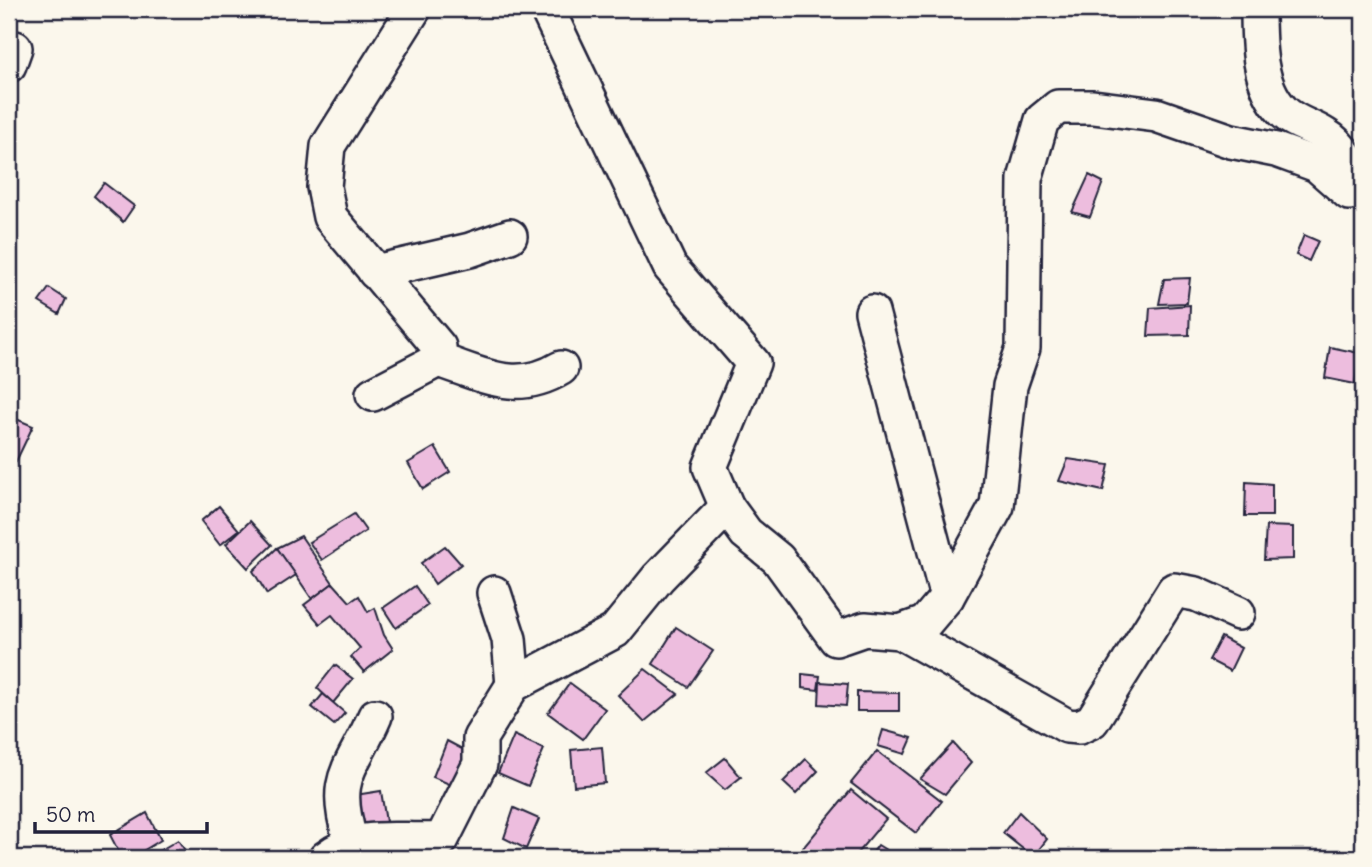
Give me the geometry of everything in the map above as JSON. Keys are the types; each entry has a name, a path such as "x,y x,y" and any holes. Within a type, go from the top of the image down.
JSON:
{"street":[{"path":"414,9 328,146 324,187 330,217 439,347 438,360"},
{"path":"547,9 670,267 753,363 710,467 727,507 746,533 778,559 836,639 865,629 900,632 1067,726 1079,727 1091,721 1174,590 1196,594 1238,613"},
{"path":"900,632 925,623 947,597 997,506 1010,386 1023,348 1025,179 1042,120 1058,107 1093,107 1156,115 1231,141 1276,150 1307,161 1317,165 1349,193 1363,192 1346,155 1327,136 1284,113 1276,102 1263,71 1258,43 1258,9"},
{"path":"375,272 470,250 510,236"},
{"path":"872,312 947,597"},
{"path":"373,394 438,360 497,379 522,383 541,380 561,368"},
{"path":"326,858 341,847 356,842 393,837 410,842 442,839 480,764 480,737 513,685 615,631 658,578 727,507"},
{"path":"494,593 509,639 513,685"},
{"path":"356,842 350,838 341,810 343,777 361,749 375,716"}],"building":[{"path":"1089,175 1103,182 1090,217 1072,212"},
{"path":"104,183 134,206 123,222 94,196"},
{"path":"1304,235 1318,241 1309,261 1296,255"},
{"path":"1190,278 1187,303 1159,304 1164,279"},
{"path":"49,288 66,299 59,314 39,302"},
{"path":"1190,305 1189,335 1148,336 1150,308"},
{"path":"1330,347 1359,353 1355,384 1325,378"},
{"path":"9,416 33,426 9,476"},
{"path":"435,447 450,472 423,489 408,463"},
{"path":"1068,459 1109,465 1103,491 1059,481"},
{"path":"1246,482 1272,484 1272,516 1245,516"},
{"path":"219,506 239,530 220,545 201,521"},
{"path":"354,514 366,531 322,560 309,542"},
{"path":"250,521 272,545 248,568 226,544"},
{"path":"1266,526 1293,527 1293,559 1264,560"},
{"path":"301,536 333,583 312,599 277,548"},
{"path":"445,546 461,564 435,584 421,563"},
{"path":"277,548 296,575 267,594 253,571"},
{"path":"333,583 350,602 359,596 368,612 375,608 384,635 393,649 364,672 351,657 360,648 332,615 320,624 304,605"},
{"path":"415,586 428,605 396,628 383,608"},
{"path":"676,627 713,651 688,687 653,664"},
{"path":"1221,637 1241,648 1230,671 1209,660"},
{"path":"335,665 353,679 333,703 317,688"},
{"path":"645,669 678,694 644,722 618,695"},
{"path":"802,674 820,676 818,690 802,688"},
{"path":"820,682 848,684 846,706 819,704"},
{"path":"570,683 605,709 583,739 548,713"},
{"path":"857,692 899,693 899,711 857,711"},
{"path":"323,694 345,713 334,725 312,707"},
{"path":"883,730 912,738 905,754 878,746"},
{"path":"514,735 544,749 528,786 498,773"},
{"path":"447,741 479,758 465,791 433,777"},
{"path":"953,743 971,763 945,794 920,779"},
{"path":"602,747 605,783 574,786 571,750"},
{"path":"877,751 942,801 916,833 851,783"},
{"path":"725,758 741,777 725,790 706,773"},
{"path":"806,759 818,771 796,794 783,782"},
{"path":"851,790 886,819 853,858 813,858 802,849"},
{"path":"381,791 388,834 362,838 355,795"},
{"path":"514,808 539,819 526,849 504,838"},
{"path":"1019,812 1047,839 1033,857 1003,833"},
{"path":"147,813 161,840 131,858 122,858 110,835"},
{"path":"178,840 190,858 147,858"},
{"path":"878,845 894,855 891,858 869,858"}]}
